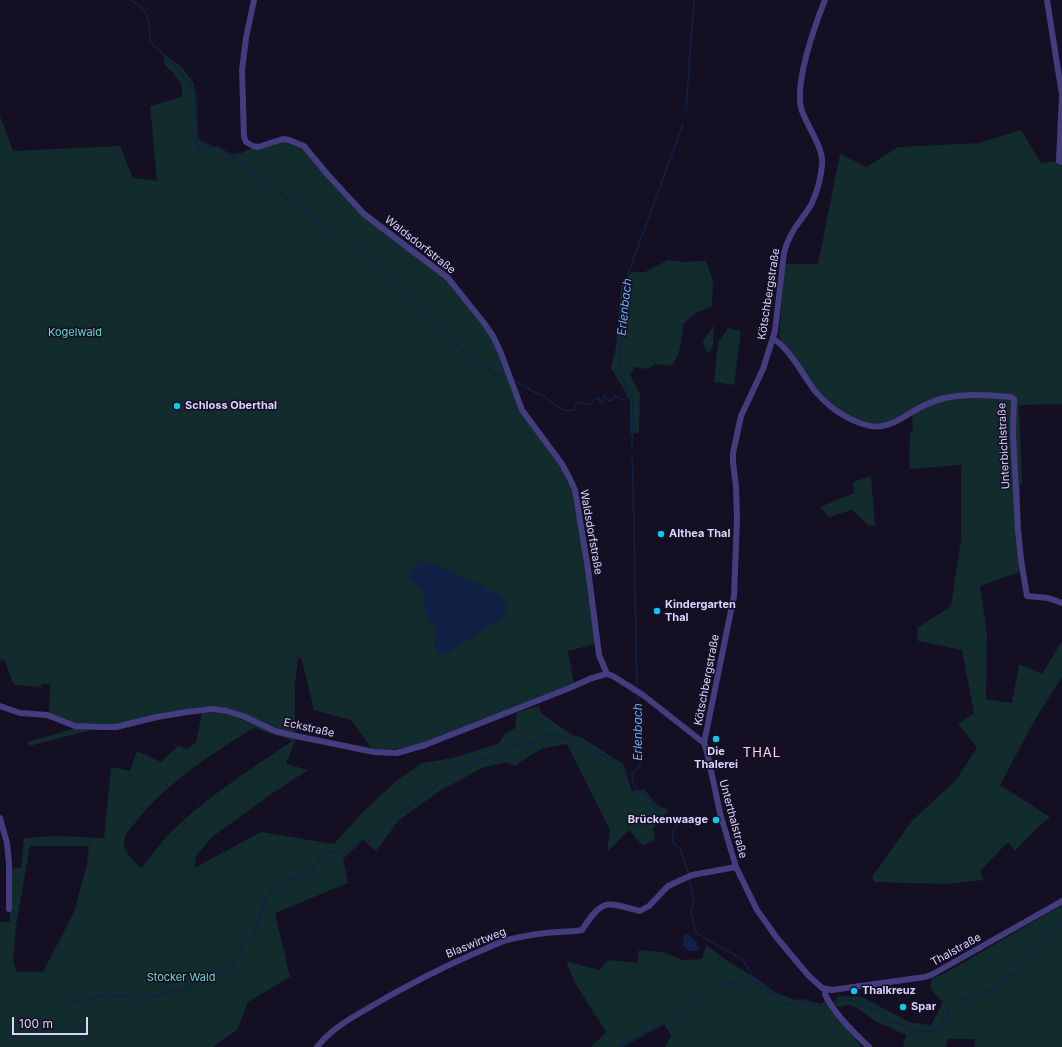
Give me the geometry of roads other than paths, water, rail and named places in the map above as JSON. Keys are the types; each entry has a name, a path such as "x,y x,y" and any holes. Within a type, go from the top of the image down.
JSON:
{"street":[{"name":"Waldsdorfstraße","path":"254,0 246,38 242,70 244,138 246,142 258,147 283,139 304,146 364,214 448,278 493,336 501,353 522,410 562,464 575,490 601,663 607,674"},
{"name":"Kötschbergstraße","path":"704,743 734,596 737,519 736,486 732,460 733,453 742,416 763,369 773,339 784,253 793,231 812,203 822,165 822,154 802,110 799,97 800,83 811,41 825,0"},
{"path":"1047,0 1062,95 1059,161 1062,162"},
{"name":"Unterbichlstraße","path":"773,339 782,344 815,390 828,405 843,416 863,425 879,426 893,423 930,402 957,395 988,395 1011,397 1014,399 1014,447 1018,530 1027,596 1048,598 1062,603"},
{"path":"607,674 641,693 704,743"},
{"name":"Eckstraße","path":"0,706 20,713 47,715 75,726 99,727 116,727 157,717 212,709 227,711 243,716 275,731 291,735 374,752 397,752 425,745 566,690 592,678 607,674"},
{"name":"Unterthalstraße","path":"704,743 720,813 736,867 757,910 777,938 808,975 818,985 826,990"},
{"path":"0,818 8,843 9,909"},
{"name":"Blaswirtweg","path":"317,1047 329,1034 352,1018 409,984 439,969 506,940 560,932 572,933 582,930 594,912 603,905 615,905 640,911 650,906 668,886 685,877 736,867"},
{"name":"Thalstraße","path":"826,990 925,977 933,974 1062,901"},
{"path":"826,990 825,994 829,1001 852,1031 869,1047"}],"water":[{"path":"419,560 436,565 456,576 484,586 499,595 507,607 503,618 445,654 437,653 435,645 437,633 426,613 424,591 416,586 407,577"},
{"path":"687,934 695,940 700,949 697,951 689,951 683,946 684,935"}],"waterway":[{"path":"130,0 142,8 148,17 150,42 180,71 196,93 196,145 199,150 207,147 219,147 238,159"},
{"name":"Erlenbach","path":"686,109 694,0"},
{"name":"Erlenbach","path":"632,447 633,399 618,372 628,274 683,124"},
{"path":"240,162 247,169 271,185 355,248 447,337"},
{"path":"450,339 480,365 488,365 491,372 497,375 505,376"},
{"path":"514,380 542,395 561,409 569,411 576,409 575,405 577,403 579,404 584,402 585,404 590,405 595,399 599,398 602,402 604,396 608,401 613,400 614,396 622,400 625,400 628,396 631,397"},
{"name":"Erlenbach","path":"632,457 637,689"},
{"name":"Erlenbach","path":"638,695 640,765 632,775 634,787 649,797 660,816 665,820 673,821 677,825 673,831 672,840 675,845 680,848 689,875"},
{"path":"54,1006 107,995 142,998 150,996 155,997 174,990 180,991 199,981 213,981 225,969 231,967 244,945 254,934 263,902 272,889 285,880 304,877 310,874 324,852 345,853 356,843 365,839 426,794 450,773 481,758 488,758 516,745 523,745 527,741 533,743 538,739 554,733 570,740 589,753 596,751 612,760 632,775"},
{"name":"Erlenbach","path":"689,879 694,899 691,912 696,933 742,959 757,983 787,1005 805,1001 824,1007 828,1006"},
{"name":"Erlenbach","path":"833,1003 847,1000 869,1008 880,1010 887,1022 899,1023 910,1029 918,1031 940,1029 949,1008 958,1001 980,995 994,989 999,982 1018,971 1062,924"},
{"path":"620,1047 654,1027 658,1028 670,1020 684,1016 698,1002 700,997 706,996 725,983 731,984 745,980 757,983"}],"place":[{"name":"Schloss Oberthal","path":"177,406"},
{"name":"Althea Thal","path":"661,534"},
{"name":"Kindergarten Thal","path":"657,611"},
{"name":"Die Thalerei","path":"716,739"},
{"name":"Brückenwaage","path":"716,820"},
{"name":"Thalkreuz","path":"854,991"},
{"name":"Spar","path":"903,1007"}],"district":[{"name":"THAL","path":"762,753"}],"park label":[{"name":"Kogelwald","path":"75,333"},
{"name":"Stocker Wald","path":"181,978"}]}
